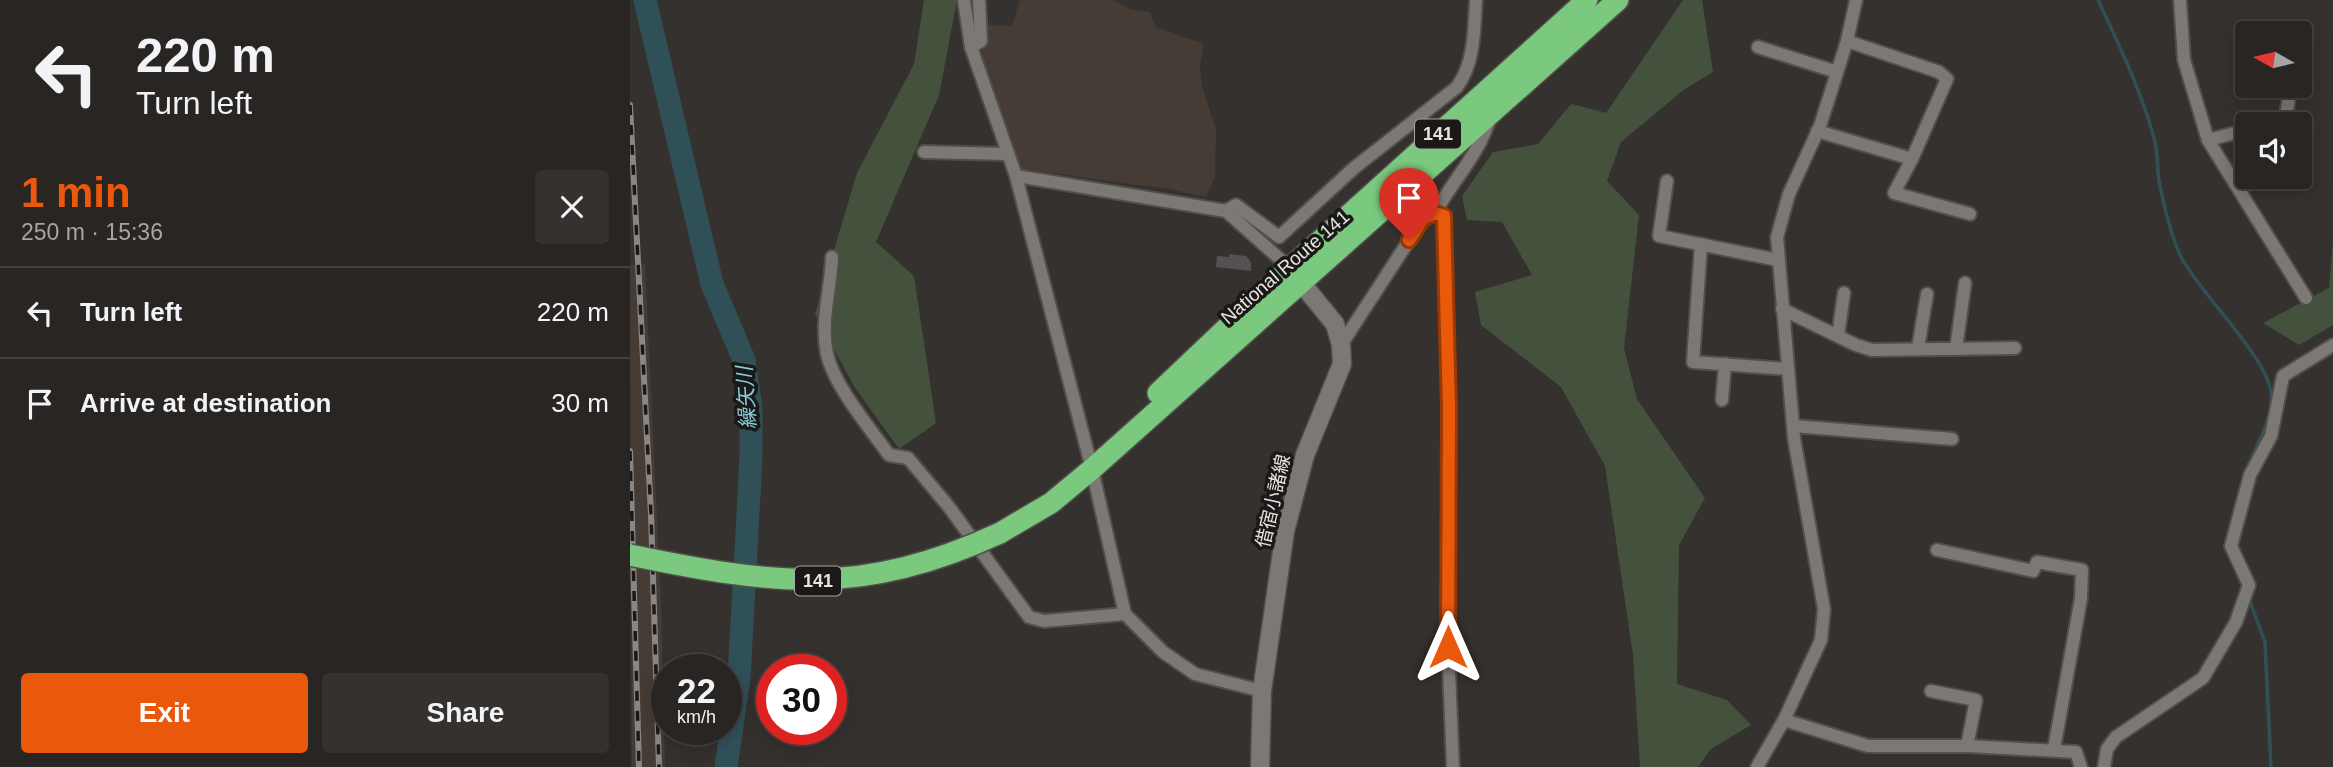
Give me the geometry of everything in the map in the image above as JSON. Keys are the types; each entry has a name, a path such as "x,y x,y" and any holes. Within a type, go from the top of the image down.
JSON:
{"highway":[{"name":"National Route 141","path":"1296,275 1587,0"},
{"name":"National Route 141","path":"630,555 738,576 821,580 886,573 922,564 1000,533 1051,503 1099,462 1120,430 1296,275 1491,114 1618,0"}],"main road":[{"path":"1296,275 1335,324 1341,345"},
{"name":"借宿小諸線","path":"1260,767 1262,691 1285,531 1305,455 1342,364 1341,345"}],"street":[{"path":"964,0 971,47 1016,176 1099,462 1125,614 1163,652 1195,674 1262,691"},
{"path":"971,47 981,40 979,0"},
{"path":"1226,211 1236,205 1279,237 1354,169 1457,87 1466,74 1469,61 1476,0"},
{"path":"1757,767 1784,720 1821,640 1824,609 1794,426 1777,260 1781,217 1817,131 1847,41 1856,0"},
{"path":"2180,0 2184,60 2208,140 2306,298"},
{"path":"1847,41 1939,72 1947,79 1894,193 1970,214"},
{"path":"1758,47 1837,72"},
{"path":"1341,345 1423,219 1435,213 1453,181 1485,139 1491,114"},
{"path":"1817,131 1912,159"},
{"path":"2208,140 2235,133"},
{"path":"925,152 1008,154"},
{"path":"1016,176 1226,211 1296,275"},
{"path":"1667,181 1659,236 1777,260"},
{"path":"1435,213 1444,216 1449,408 1448,647 1453,767"},
{"path":"1702,244 1693,362 1787,369"},
{"path":"832,257 825,300 827,354 840,383 889,455 908,458 949,508 1029,617 1044,621 1125,614"},
{"path":"1956,349 1965,283"},
{"path":"1838,336 1844,293"},
{"path":"1918,348 1927,294"},
{"path":"1782,309 1872,350 2015,348"},
{"path":"2104,767 2107,749 2116,737 2203,678 2236,622 2249,585 2231,546 2250,475 2271,436 2283,376 2333,345"},
{"path":"1722,400 1724,365"},
{"path":"1794,426 1952,439"},
{"path":"1937,550 2032,571 2037,562 2082,570 2081,598 2054,748"},
{"path":"1931,691 1976,700 1967,746"},
{"path":"1784,720 1868,746 2054,748 2076,752 2081,767"}],"shaded area":[{"path":"1020,0 1113,0 1130,9 1150,12 1156,27 1204,44 1200,66 1202,86 1216,130 1215,177 1206,197 1168,189 1021,169 984,65 982,51 987,44 986,25 1012,26"},
{"path":"645,264 662,654 651,654 651,745 664,745 665,767 632,767 630,265"}],"green space":[{"path":"924,0 957,0 939,95 876,242 914,276 936,423 899,449 854,386 815,314 857,173 914,64"},
{"path":"1683,0 1702,0 1713,72 1685,89 1621,142 1607,181 1639,215 1624,348 1637,399 1705,498 1679,545 1677,684 1727,700 1751,725 1711,749 1698,767 1640,767 1633,655 1605,466 1561,387 1481,325 1475,292 1532,275 1502,222 1467,220 1462,196 1493,152 1538,144 1571,104 1606,113"},
{"path":"2333,239 2333,325 2299,345 2263,323 2329,288"}],"building":[{"path":"1229,254 1246,256 1251,262 1251,271 1216,267 1217,256 1229,257"}],"waterway":[{"name":"繰矢川","path":"645,0 712,284 744,360 751,408 751,458 739,678 726,767"},
{"path":"2098,0 2149,120 2165,210 2181,257 2246,344 2267,379 2271,393 2270,411 2249,464"},
{"path":"2249,599 2265,642 2271,767"}],"railway":[{"path":"630,105 651,515 659,767"},
{"path":"630,451 639,767"}],"route":[{"path":"1409,240 1423,219 1435,213 1444,216 1449,408 1448,647"}]}
